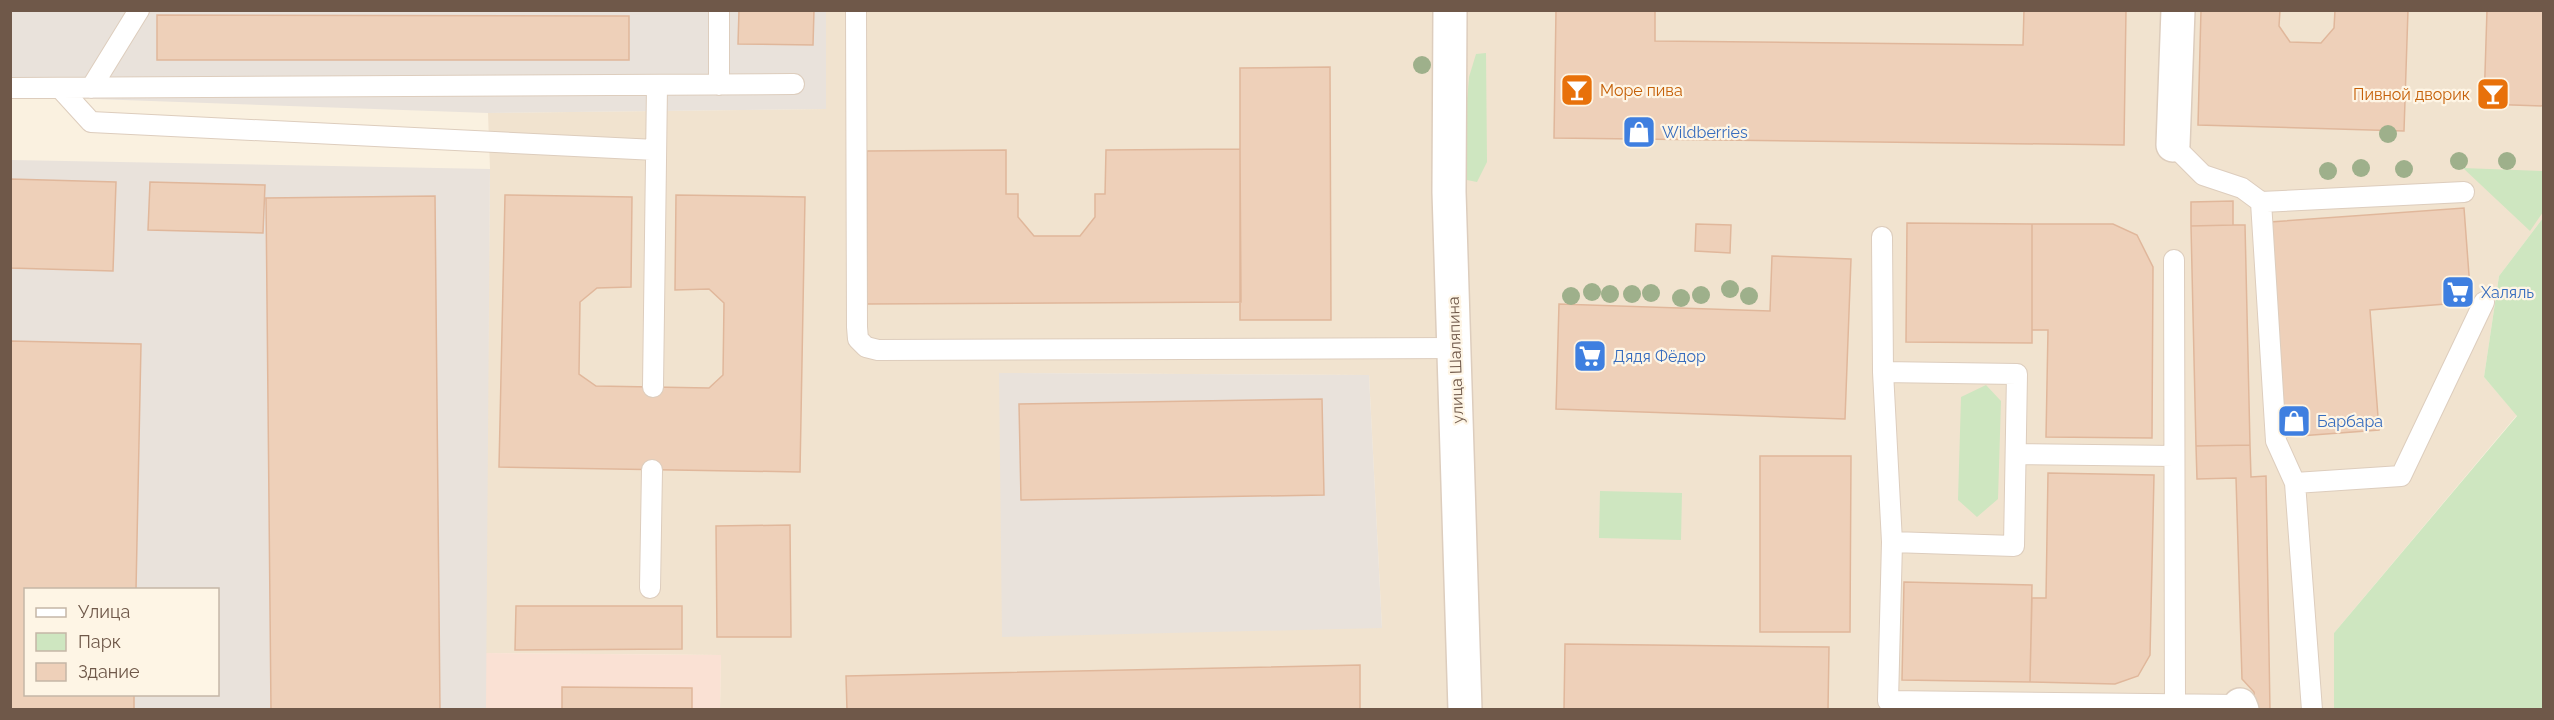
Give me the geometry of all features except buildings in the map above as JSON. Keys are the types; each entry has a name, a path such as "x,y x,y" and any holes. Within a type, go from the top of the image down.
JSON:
{"street":[{"name":"улица Шаляпина","path":"1450,10 1449,192 1465,710"},
{"path":"2173,145 2178,10"}],"lane":[{"path":"91,88 139,10"},
{"path":"719,10 719,85"},
{"path":"856,10 856,327 858,339 866,347 878,350 1454,348"},
{"path":"10,88 794,84"},
{"path":"653,387 657,86"},
{"path":"60,88 91,122 656,150"},
{"path":"2173,145 2203,175 2242,188 2261,202 2464,192"},
{"path":"2261,202 2276,441 2295,483 2312,710"},
{"path":"1882,237 1883,372 1892,542 1888,701 2175,703 2241,707"},
{"path":"2174,260 2175,703"},
{"path":"2295,483 2401,476 2484,302"},
{"path":"1883,372 2017,374 2014,546 1892,542"},
{"path":"2016,454 2174,456"},
{"path":"650,588 652,470"}],"shaded area":[{"path":"11,11 826,11 826,109 488,113 11,96"},
{"path":"826,11 2543,11 2543,218 2499,276 2484,377 2517,415 2334,633 2334,709 720,710 721,655 485,653 490,169 488,113 826,109","holes":["999,373 1369,375 1382,628"]},
{"path":"11,160 490,169 486,709 11,710"},
{"path":"999,373 1369,375 1382,628 1002,637"},
{"path":"485,653 721,655 720,709 486,709"}],"green space":[{"path":"1486,53 1487,162 1477,182 1467,180 1461,173 1469,77 1476,54"},
{"path":"2463,168 2543,171 2543,212 2530,231"},
{"path":"2543,218 2543,709 2334,709 2334,633 2517,416 2484,377 2499,276"},
{"path":"1986,385 2001,401 1998,499 1977,517 1958,500 1961,397"},
{"path":"1600,491 1682,493 1681,540 1599,538"}],"place":[{"name":"Море пива","path":"1577,90"},
{"name":"Пивной дворик","path":"2493,94"},
{"name":"Wildberries","path":"1639,132"},
{"name":"Халяль","path":"2458,292"},
{"name":"Дядя Фёдор","path":"1590,356"},
{"name":"Барбара","path":"2294,421"}]}
